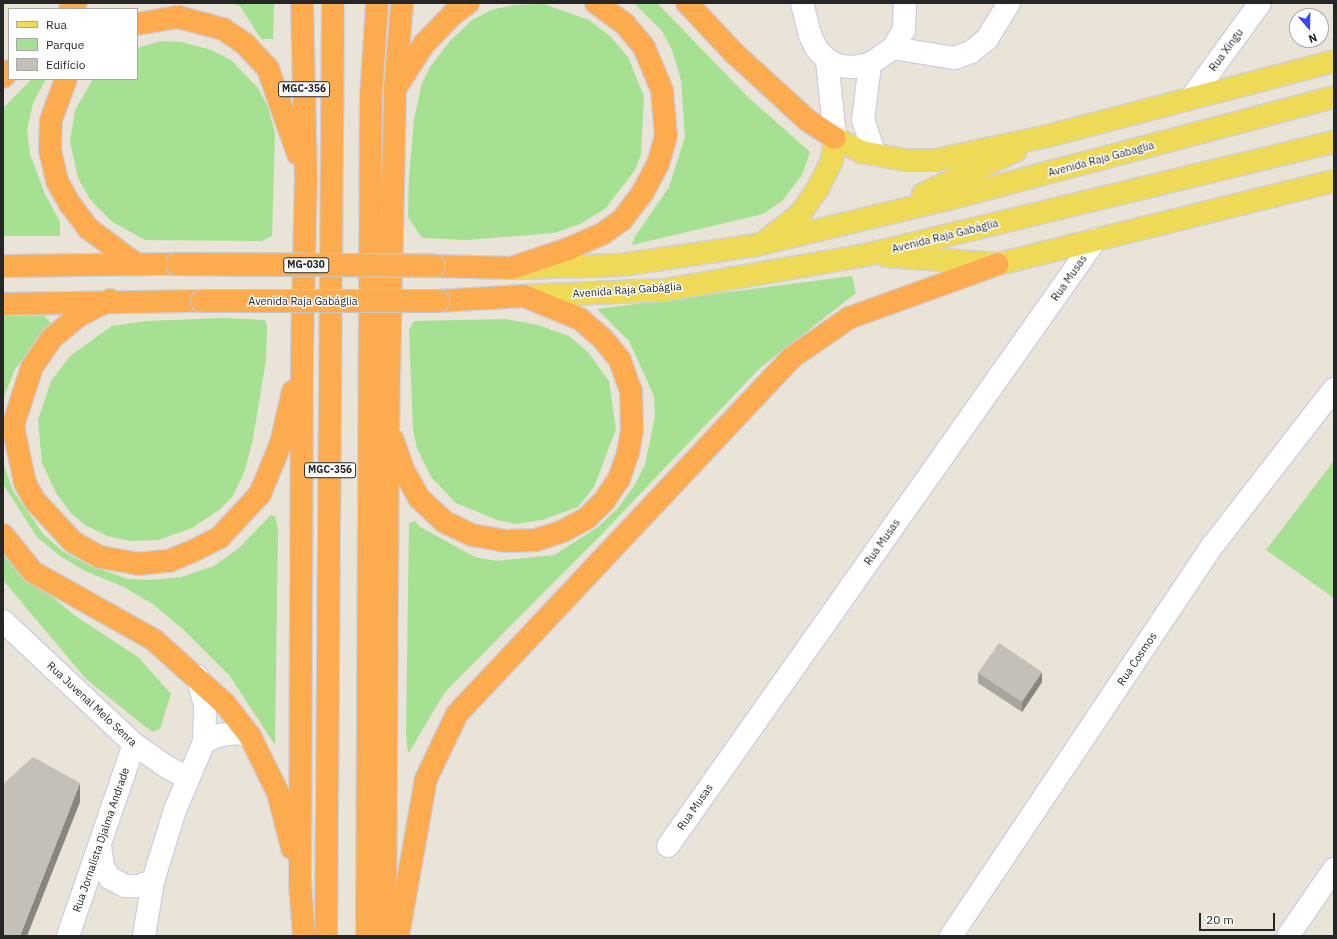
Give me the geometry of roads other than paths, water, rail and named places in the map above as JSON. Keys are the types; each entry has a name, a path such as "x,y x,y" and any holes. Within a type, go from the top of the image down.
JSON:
{"highway":[{"name":"MGC-356","path":"302,3 306,175 302,353 300,883 304,936"},
{"name":"MGC-356","path":"326,936 333,3"},
{"name":"MGC-356","path":"367,936 371,97 377,3"},
{"path":"385,936 388,424 395,89 402,3"},
{"path":"395,89 424,44 452,14 468,3"},
{"path":"511,268 568,249 607,230 622,220 643,192 658,164 666,136 664,105 656,76 644,47 625,24 596,3"},
{"path":"687,3 734,53 801,115 835,138"},
{"path":"138,24 178,17 223,29 245,44 268,70 306,175"},
{"path":"66,80 51,120 50,150 57,181 70,204 89,229 136,264"},
{"name":"MG-030","path":"3,266 177,264 511,268"},
{"path":"398,936 426,779 457,714 791,358 849,318 998,264"},
{"path":"388,424 403,469 419,498 445,522 472,535 506,541 536,540 562,531 587,518 604,501 619,479 628,453 632,431 631,390 620,360 603,339 580,319 524,296"},
{"name":"Avenida Raja Gabáglia","path":"3,304 110,300 438,301 524,296"},
{"path":"110,300 77,317 51,339 32,367 13,426 25,483 35,501 73,542 100,557 115,561 138,564 168,561 195,550 220,537 260,494 281,443 302,353"},
{"path":"3,535 33,572 154,640 197,676 225,704 250,736 278,793 300,883"}],"main road":[{"path":"756,246 779,231 800,214 832,161 835,138 861,152 905,160 936,160 1047,136 1334,61"},
{"name":"Avenida Raja Gabaglia","path":"867,218 1334,97"},
{"path":"511,268 621,265 756,246 867,218 1047,136"},
{"name":"Avenida Raja Gabáglia","path":"524,296 665,290 866,255 1334,142"},
{"path":"866,255 998,264 1334,181"}],"street":[{"path":"802,3 810,35 816,48 827,60 840,66 870,64 893,48 904,30 905,3"},
{"path":"893,48 954,58 976,48 988,39 1009,3"},
{"name":"Rua Xingu","path":"1191,98 1260,3"},
{"path":"904,30 940,56"},
{"path":"827,60 835,138"},
{"path":"870,64 863,120 875,155"},
{"name":"Rua Musas","path":"668,846 1096,239"},
{"name":"Rua Cosmos","path":"951,936 1213,545 1334,390"},
{"name":"Rua Juvenal Melo Senra","path":"6,629 134,744 165,766 188,778"},
{"path":"140,933 153,882 175,810 204,742 205,705 197,676"},
{"path":"204,742 220,735 236,733 250,736"},
{"name":"Rua Jornalista Djalma Andrade","path":"68,936 134,744"},
{"path":"100,846 103,867 110,878 125,886 139,886 153,882"},
{"path":"1288,936 1334,869"}]}
